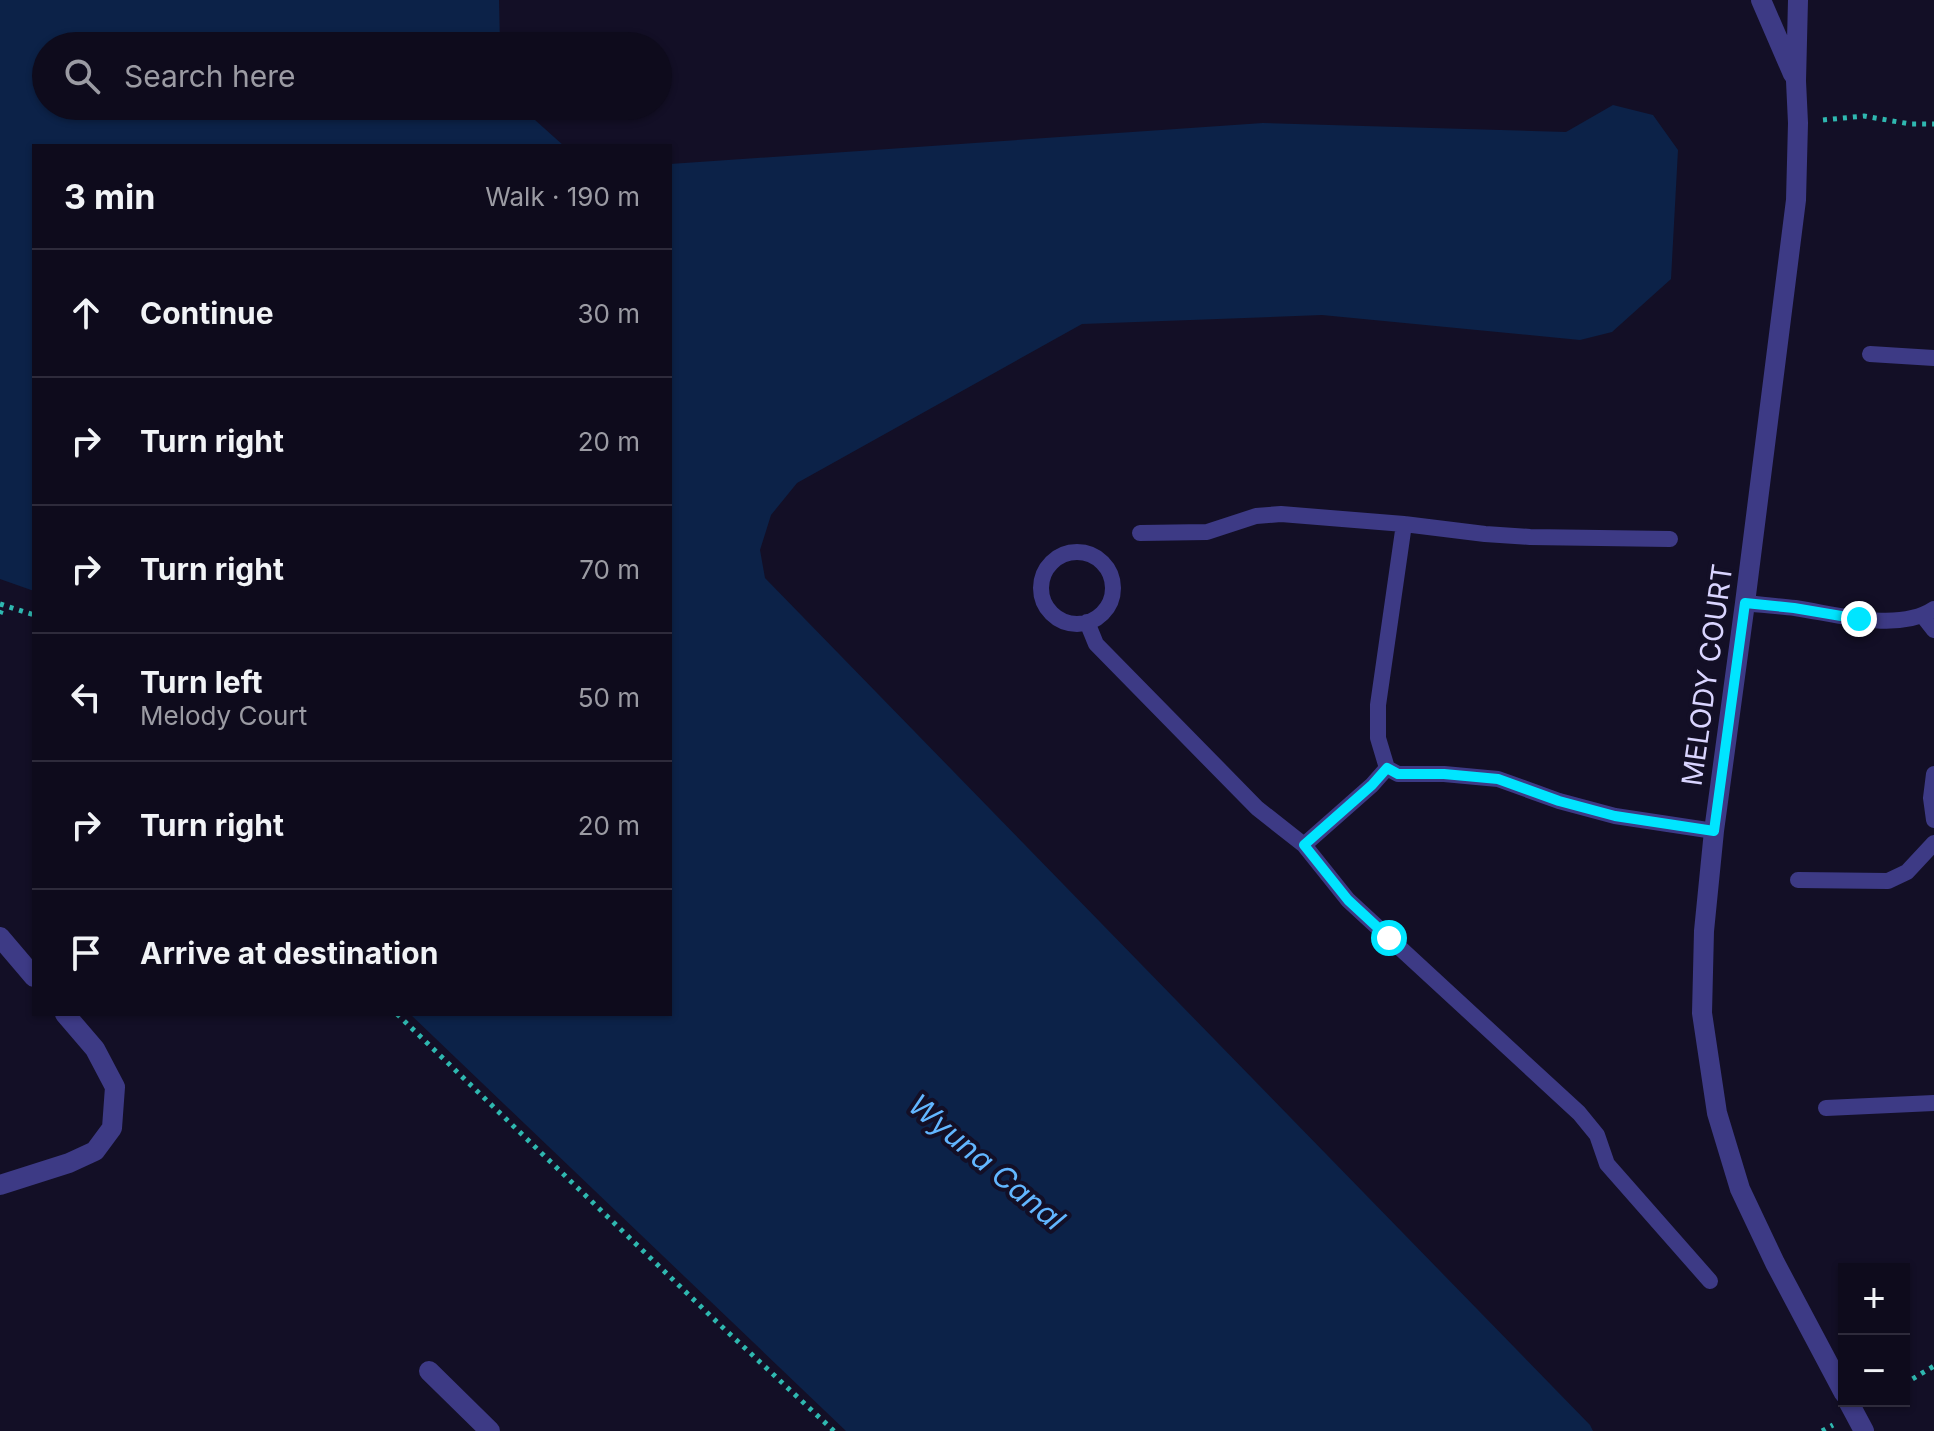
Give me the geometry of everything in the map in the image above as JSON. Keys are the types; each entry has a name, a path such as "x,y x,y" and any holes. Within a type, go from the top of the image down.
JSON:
{"street":[{"name":"MELODY COURT","path":"1761,0 1796,81"},
{"name":"MELODY COURT","path":"1798,0 1796,200 1714,831 1704,931 1702,1013 1717,1113 1740,1189 1838,1382"},
{"path":"0,937 32,975"},
{"path":"0,1185 69,1163 95,1151 112,1128 115,1087 95,1049 67,1016"},
{"path":"429,1371 482,1428"},
{"path":"1851,1407 1864,1431"}],"lane":[{"path":"1870,354 1934,358"},
{"path":"1140,533 1207,532 1256,516 1281,514 1530,537 1670,539"},
{"path":"1404,524 1378,705 1378,738 1387,768 1398,774 1498,779 1559,801 1615,816 1714,831"},
{"path":"1087,553 1099,558 1113,578 1111,603 1094,621 1087,622 1069,623 1058,619 1043,602 1042,579 1046,569 1063,554 1087,553"},
{"path":"1745,603 1859,619 1902,621 1929,613 1934,630"},
{"path":"1087,622 1096,644 1257,808 1304,845 1348,900 1579,1113 1597,1135 1607,1164 1710,1281"},
{"path":"1304,845 1387,768"},
{"path":"1934,774 1931,798 1934,820"},
{"path":"1798,880 1888,881 1907,872 1934,843"},
{"path":"1826,1108 1934,1103"}],"path":[{"path":"1798,123 1864,116 1910,124 1934,124"},
{"path":"0,614 2,605 32,614"},
{"path":"399,1016 834,1431"},
{"path":"1910,1380 1934,1366"}],"water":[{"path":"0,0 499,0 500,32 32,32 32,120 535,120 562,144 32,144 32,590 0,579"},
{"name":"Wyuna Canal","path":"1613,105 1653,115 1678,150 1671,279 1612,332 1580,340 1322,315 1082,324 797,483 771,515 760,550 765,578 1593,1431 846,1431 412,1016 672,1016 672,164 1263,123 1566,132"}],"route":[{"path":"1389,938 1348,900 1304,845 1387,768 1398,774 1498,779 1559,801 1615,816 1714,831 1745,603 1859,619"}]}
